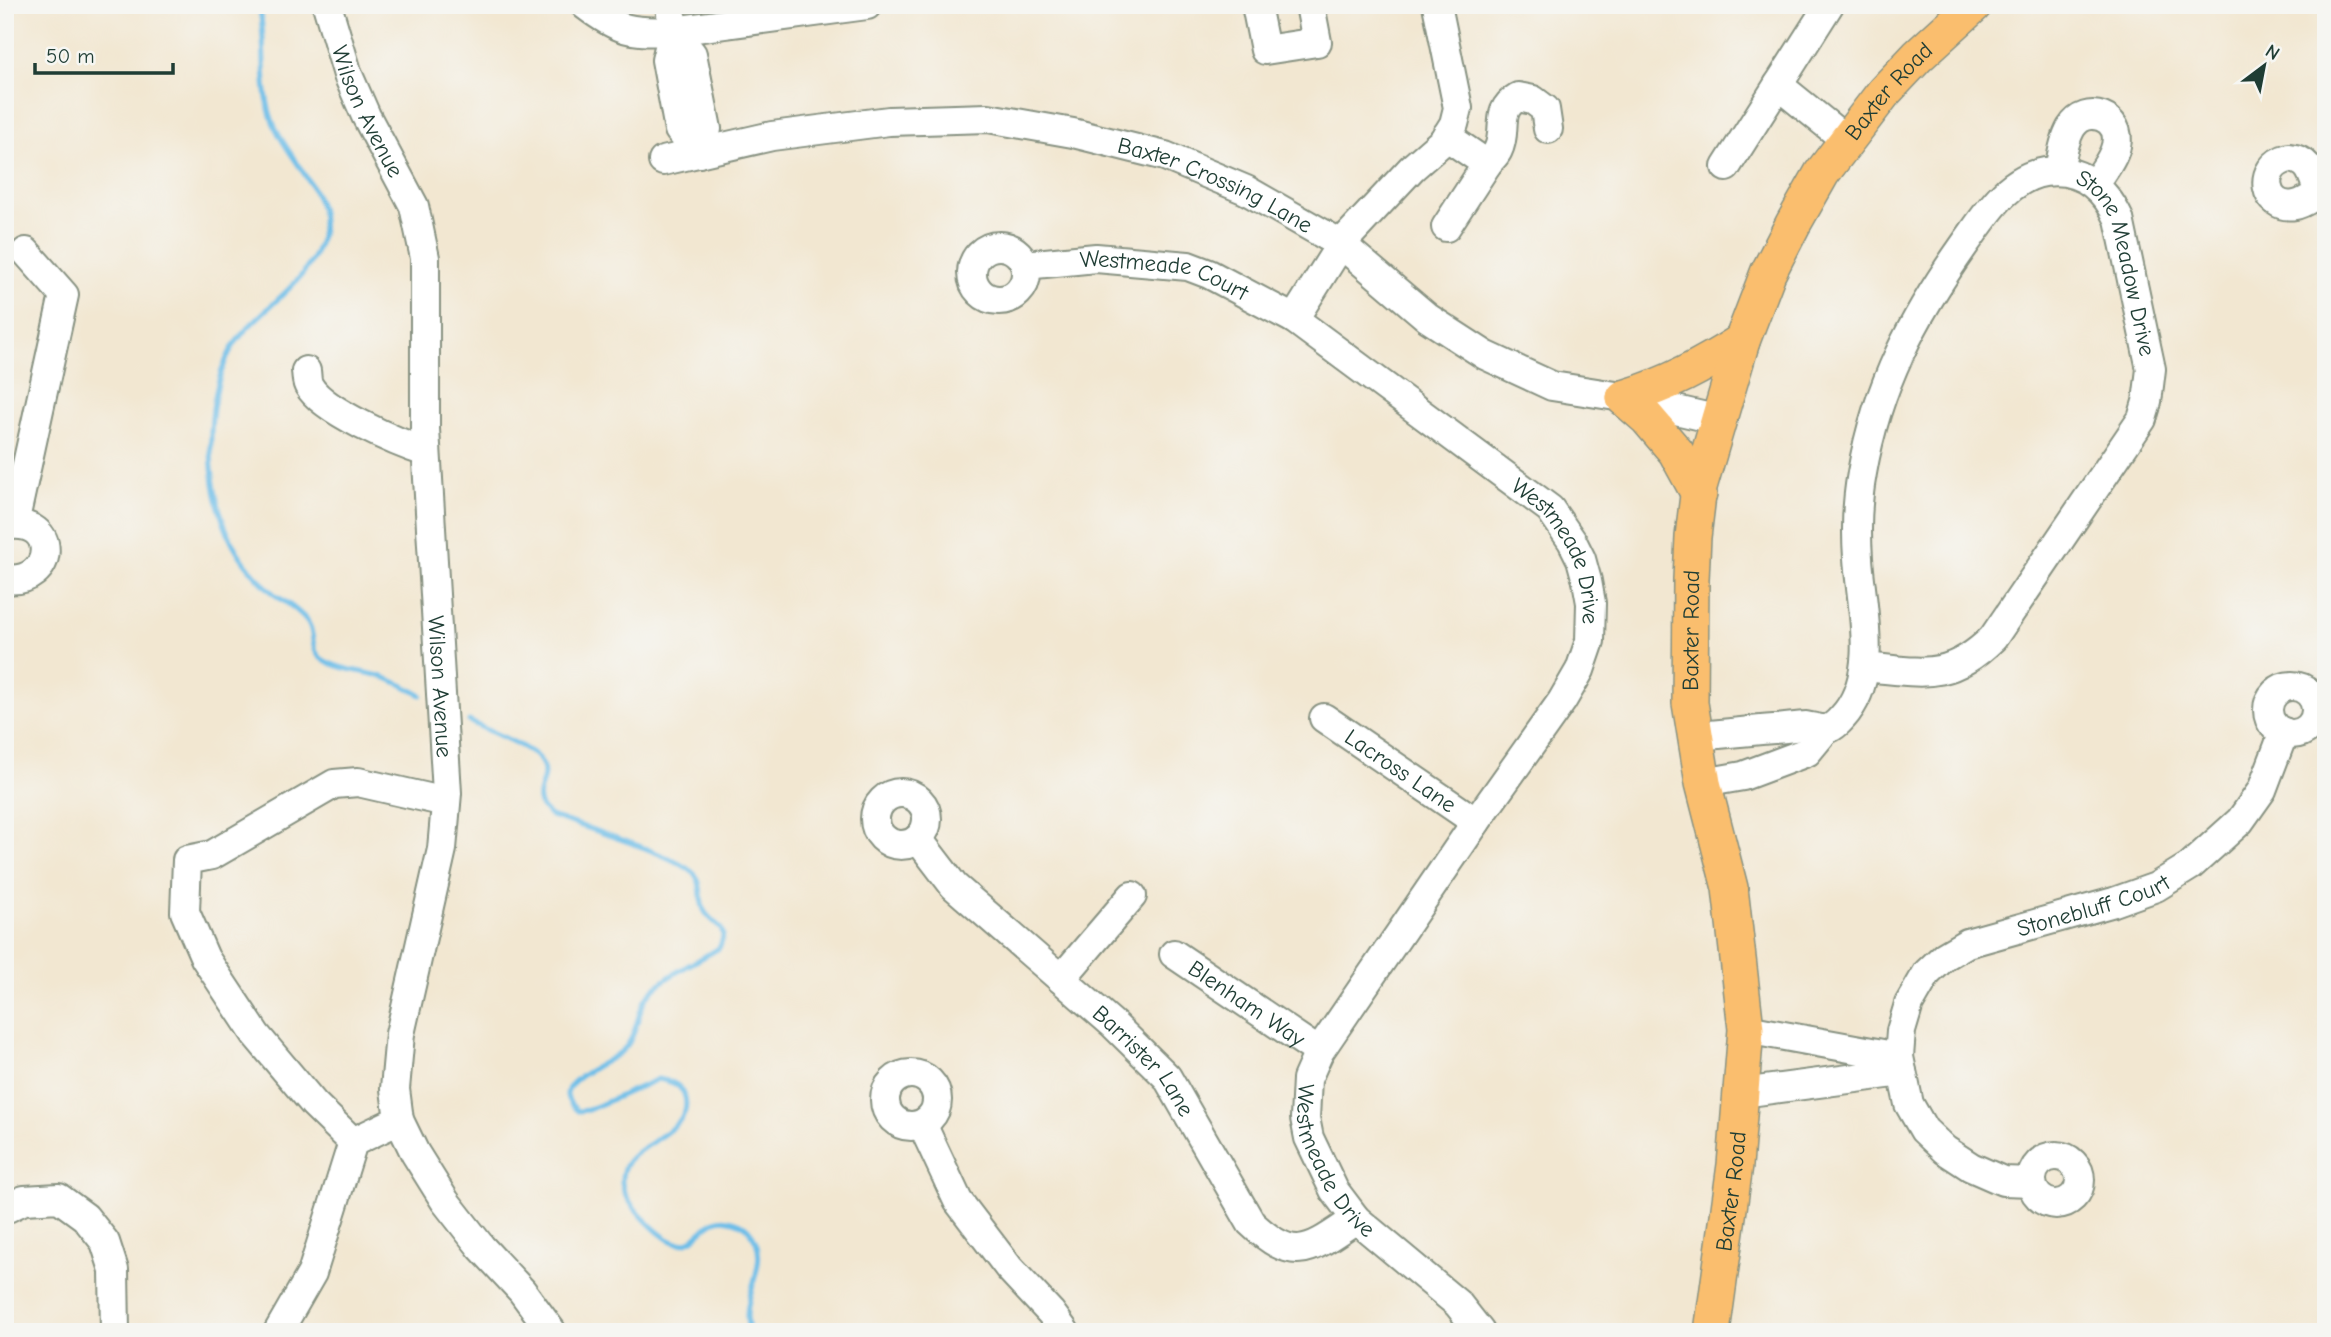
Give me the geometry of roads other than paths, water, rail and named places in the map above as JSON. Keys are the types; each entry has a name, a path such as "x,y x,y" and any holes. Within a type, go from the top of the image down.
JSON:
{"main road":[{"name":"Baxter Road","path":"1712,1332 1735,1166 1746,1029 1730,888 1703,783 1690,703 1689,624 1693,537 1699,494 1742,341 1768,273 1793,224 1822,173 1884,92 1974,5"},
{"path":"1624,398 1663,386 1703,366 1742,341"},
{"path":"1624,398 1647,418 1676,452 1699,494"}],"street":[{"name":"Wilson Avenue","path":"327,5 348,75 366,116 414,206 425,258 423,380 446,802 442,849 400,1034 395,1089 398,1120 445,1201 481,1247 522,1291 552,1332"},
{"path":"585,5 623,29 642,32 671,18 867,5"},
{"path":"1256,5 1265,50 1317,42 1310,5"},
{"path":"1726,167 1829,5"},
{"path":"1294,319 1341,244 1446,136 1454,124 1458,108 1444,7"},
{"path":"671,18 692,54 707,128 699,153"},
{"path":"1778,85 1846,140"},
{"path":"1446,227 1486,164 1499,149 1502,118 1508,103 1518,97 1533,100 1545,109 1548,129"},
{"path":"2059,170 2066,138 2077,121 2093,114 2102,116 2115,128 2116,145 2095,184"},
{"name":"Baxter Crossing Lane","path":"663,161 772,136 889,121 988,118 1073,132 1165,156 1246,190 1341,244 1428,318 1485,355 1552,386 1624,398 1719,420"},
{"path":"1446,136 1486,164"},
{"name":"Stone Meadow Drive","path":"1703,783 1743,776 1807,752 1826,729 1835,725 1857,697 1865,667 1857,514 1861,473 1878,404 1894,362 1936,285 2001,197 2020,181 2041,172 2059,170 2078,175 2095,184 2111,202 2119,219 2151,369 2142,419 1993,638 1975,656 1943,670 1925,672 1865,667"},
{"path":"5,579 28,577 45,561 46,549 42,537 34,528 24,524 9,525 64,295 26,252"},
{"name":"Westmeade Court","path":"1025,265 1096,258 1188,266 1209,274 1294,319"},
{"name":"Westmeade Drive","path":"1294,319 1550,509 1581,559 1591,603 1590,641 1580,670 1562,701 1319,1052 1307,1079 1306,1118 1309,1138 1334,1190 1356,1219 1458,1304 1480,1332"},
{"path":"306,370 307,384 320,399 397,443 426,452"},
{"name":"Lacross Lane","path":"1324,718 1476,822"},
{"path":"1695,736 1805,726 1826,729"},
{"name":"Stonebluff Court","path":"2032,1182 2003,1181 1971,1167 1945,1150 1924,1130 1909,1104 1900,1065 1901,1031 1909,1004 1927,973 1945,956 1968,943 2114,902 2156,887 2190,866 2240,821 2262,790 2284,732"},
{"path":"353,1142 314,1104 256,1035 205,958 185,912 187,860 212,855 334,784 358,782 446,802"},
{"name":"Barrister Lane","path":"918,839 954,886 1114,1025 1167,1077 1251,1223 1265,1237 1281,1247 1299,1251 1320,1244 1356,1219"},
{"path":"1061,979 1132,896"},
{"name":"Blenham Way","path":"1174,954 1319,1052"},
{"path":"1746,1029 1900,1065"},
{"path":"1742,1093 1900,1065"},
{"path":"278,1332 312,1273 353,1142 398,1120"},
{"path":"922,1124 958,1201 1009,1268 1065,1332"},
{"path":"5,1209 24,1200 59,1199 85,1217 105,1242 114,1270 116,1332"}],"waterway":[{"path":"259,5 271,116 319,203 321,235 316,253 307,269 241,335 221,372 211,425 211,453 219,508 239,554 269,590 307,621 315,651 322,659 344,668 383,677 421,695"},
{"path":"469,721 536,756 544,769 539,802 551,816 651,851 687,868 698,880 705,912 722,931 719,948 668,978 651,992 642,1006 631,1038 624,1049 581,1076 567,1092 569,1101 578,1111 588,1110 658,1079 673,1083 682,1090 686,1106 682,1117 630,1159 624,1168 623,1188 646,1221 672,1241 686,1242 714,1221 721,1219 736,1222 748,1229 756,1241 759,1254 748,1306 750,1332"},
{"path":"801,1332 820,1326 839,1332"}]}
